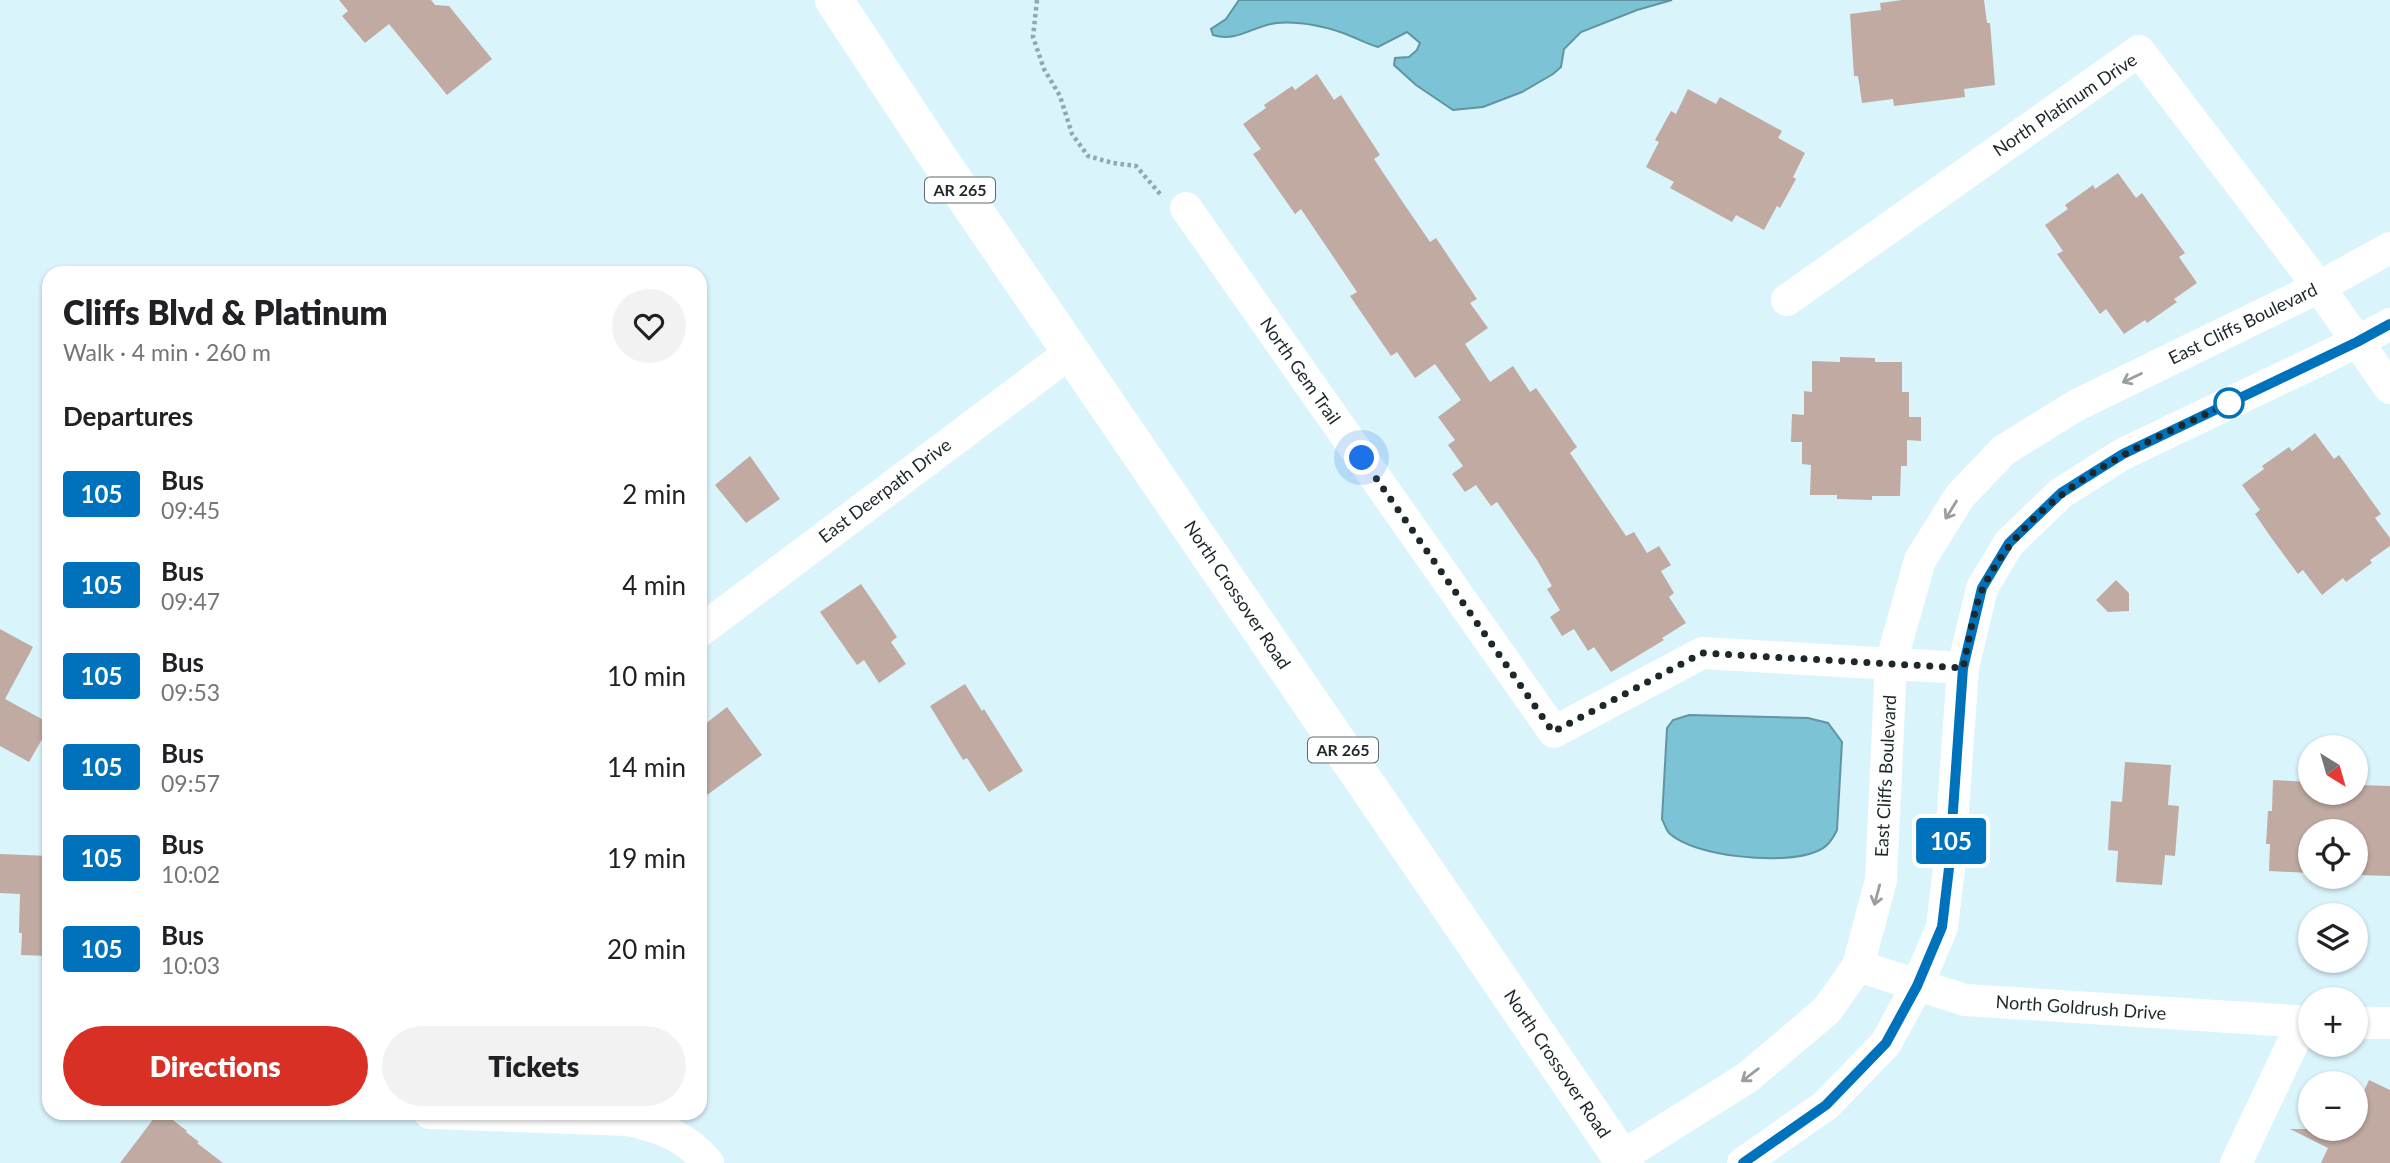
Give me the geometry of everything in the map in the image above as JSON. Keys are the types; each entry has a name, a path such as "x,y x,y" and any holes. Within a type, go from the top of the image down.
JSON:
{"main road":[{"name":"North Crossover Road","path":"843,13 1623,1160"}],"street":[{"name":"North Platinum Drive","path":"1787,300 2139,51 2319,287 2390,388"},
{"name":"North Gem Trail","path":"1186,208 1553,732 1702,653 1963,668"},
{"name":"East Cliffs Boulevard","path":"1623,1160 1748,1077 1827,1010 1858,966 1881,880 1891,663 1920,560 1960,496 2004,450 2077,405 2319,287 2390,248"},
{"path":"1742,1163 1826,1105 1886,1043 1917,986 1942,927 1949,868 1963,668 1982,588 2009,543 2061,493 2123,454 2390,324"},
{"name":"East Deerpath Drive","path":"707,626 1071,352"},
{"name":"North Goldrush Drive","path":"1858,966 1965,1000 2298,1021"},
{"path":"2368,1023 2390,1023"},
{"path":"2236,1163 2298,1040"},
{"path":"627,1120 652,1125 676,1135 708,1163"}],"path":[{"path":"1037,0 1033,37 1044,69 1060,96 1072,134 1088,156 1136,166 1167,202 1186,208"}],"water":[{"path":"1239,0 1672,0 1637,10 1581,32 1564,49 1561,67 1522,92 1483,107 1453,110 1416,85 1394,65 1395,58 1409,57 1420,43 1407,32 1378,47 1335,30 1295,23 1269,24 1230,37 1213,35 1211,29 1226,19"},
{"path":"1689,715 1808,718 1828,723 1842,742 1837,830 1829,843 1819,850 1801,856 1762,858 1698,848 1669,833 1662,819 1667,728 1673,720"}],"building":[{"path":"339,0 431,0 435,5 449,6 492,59 447,95 389,24 365,43 342,16 348,11"},
{"path":"1902,0 1984,0 1987,23 1990,23 1995,85 1964,89 1965,97 1894,106 1893,99 1862,103 1858,76 1854,76 1850,14 1881,10 1880,3"},
{"path":"1317,74 1334,100 1341,95 1380,155 1374,159 1430,242 1436,238 1477,299 1470,303 1488,328 1465,344 1490,382 1513,366 1530,392 1536,388 1577,447 1570,453 1626,536 1634,532 1647,553 1659,546 1671,565 1661,571 1674,593 1669,597 1686,623 1662,638 1664,640 1611,672 1594,647 1588,651 1574,629 1562,636 1550,617 1560,610 1547,589 1552,586 1497,502 1491,506 1476,485 1465,492 1452,474 1463,466 1448,445 1455,440 1438,417 1461,400 1435,364 1415,378 1397,352 1391,356 1350,296 1357,292 1301,209 1295,214 1253,154 1261,149 1243,124 1266,108 1264,105 1292,86 1295,90"},
{"path":"1688,89 1716,104 1720,97 1782,131 1778,138 1805,153 1793,177 1796,179 1764,230 1736,215 1732,222 1670,188 1674,182 1646,167 1659,142 1655,140 1671,111 1676,114"},
{"path":"2118,173 2136,198 2142,193 2185,253 2179,257 2197,283 2174,299 2177,302 2147,323 2145,320 2124,334 2106,309 2100,314 2057,254 2063,251 2045,225 2068,209 2065,205 2093,185 2095,189"},
{"path":"1840,357 1875,358 1875,362 1902,362 1902,392 1909,392 1909,417 1921,417 1921,441 1907,440 1907,466 1901,466 1900,496 1872,496 1872,500 1837,499 1837,495 1810,495 1811,465 1802,464 1802,442 1791,442 1792,414 1804,415 1804,391 1812,392 1812,361 1840,362"},
{"path":"2315,433 2334,459 2339,455 2381,514 2375,518 2390,538 2390,546 2370,560 2372,563 2346,582 2343,578 2322,595 2303,570 2298,574 2270,536 2255,514 2260,510 2242,485 2264,469 2262,466 2289,447 2292,451"},
{"path":"750,456 780,499 746,523 715,485"},
{"path":"2116,580 2129,593 2129,611 2108,612 2096,600"},
{"path":"861,584 897,637 891,642 906,664 879,683 864,660 857,665 820,612"},
{"path":"0,629 33,647 5,699 42,719 42,739 29,762 0,746"},
{"path":"965,684 1023,771 989,792 967,758 963,760 930,706"},
{"path":"727,707 762,755 707,795 707,723"},
{"path":"2125,762 2171,765 2168,805 2179,806 2175,856 2165,855 2162,885 2116,882 2118,851 2108,850 2111,801 2122,802"},
{"path":"2273,780 2298,781 2298,805 2368,805 2368,785 2390,786 2390,876 2368,875 2368,819 2298,819 2298,872 2269,871 2270,844 2266,844 2268,811 2272,811"},
{"path":"0,854 42,856 42,956 21,955 20,894 0,893"},
{"path":"2369,1080 2390,1090 2390,1163 2321,1163 2328,1148 2314,1141 2368,1141"},
{"path":"153,1120 173,1120 223,1163 120,1163"}],"bus line":[{"name":"105","path":"1743,1163 1826,1105 1886,1043 1917,986 1942,927 1949,868 1963,668 1982,588 2009,543 2061,493 2123,454 2390,324"}],"route":[{"path":"1362,458 1553,732 1702,653 1963,668 1982,588 2009,543 2061,493 2123,454 2240,398 2229,403"}]}
